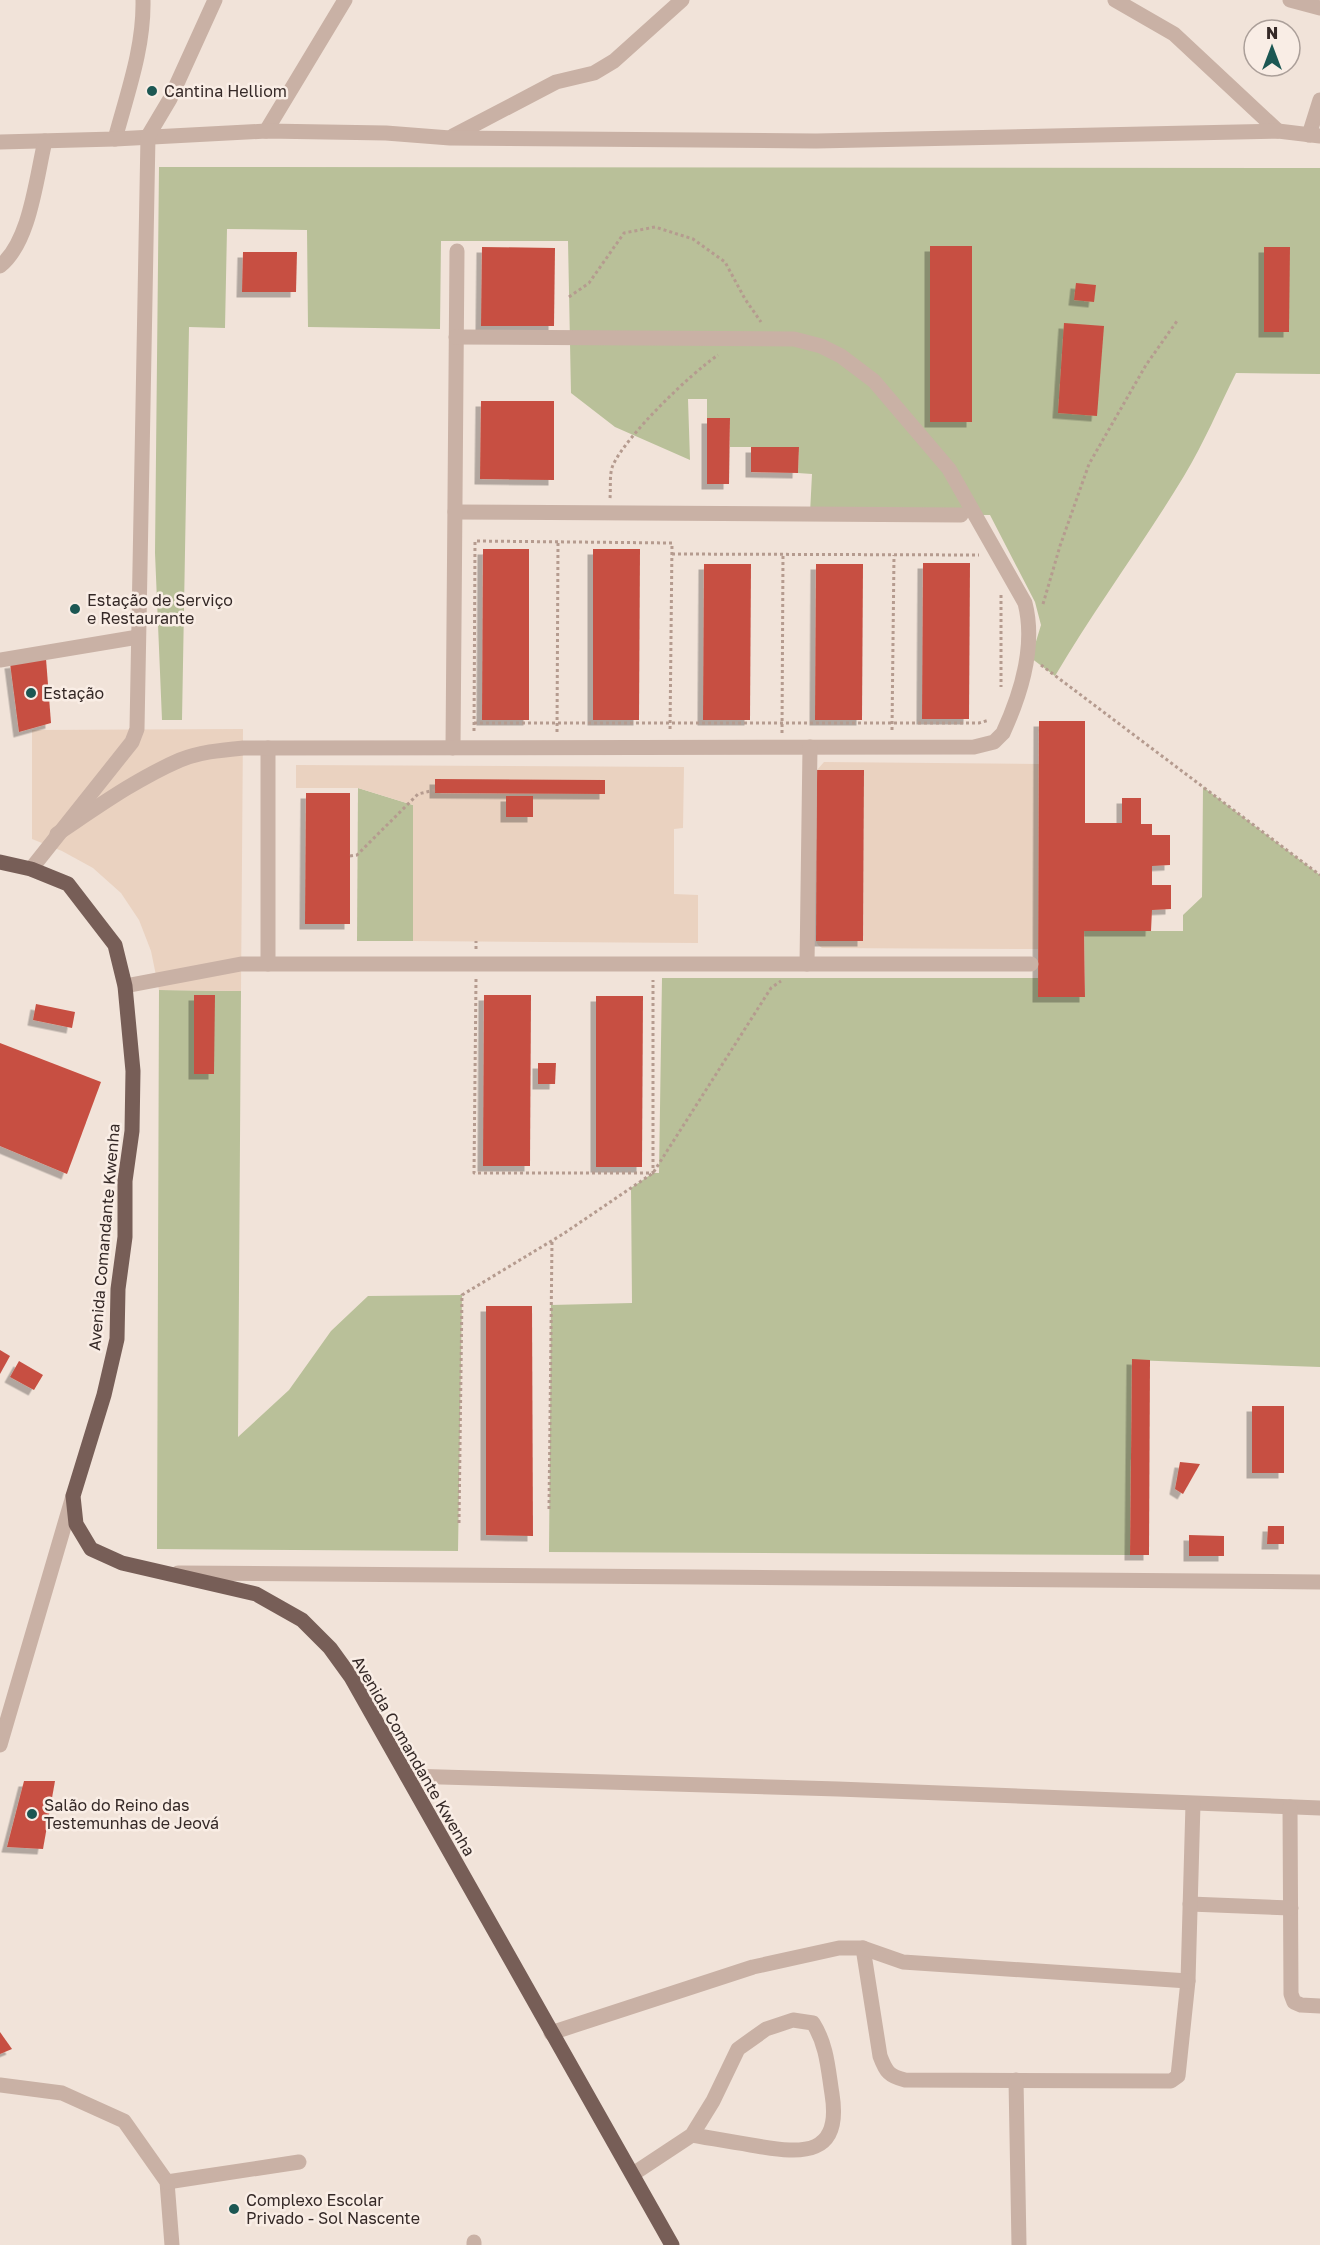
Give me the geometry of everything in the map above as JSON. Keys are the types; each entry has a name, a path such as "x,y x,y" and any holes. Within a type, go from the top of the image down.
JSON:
{"main road":[{"name":"Avenida Comandante Kwenha","path":"0,862 31,869 68,884 92,912 115,945 125,986 133,1071 132,1119 125,1181 125,1237 118,1289 117,1340 104,1395 73,1496 76,1524 91,1549 122,1563 256,1594 302,1620 330,1648 351,1677 672,2245"}],"street":[{"path":"115,139 139,50 143,0"},
{"path":"31,869 132,742 137,729 148,136 171,99 215,0"},
{"path":"266,131 345,0"},
{"path":"450,138 556,82 594,73 614,61 682,0"},
{"path":"1115,0 1174,34 1278,131"},
{"path":"1290,0 1320,9"},
{"path":"0,142 266,131 386,133 450,138 816,141 1278,131 1314,135 1320,100"},
{"path":"0,266 12,256 21,238 45,141"},
{"path":"453,748 457,251"},
{"path":"57,834 107,801 180,760 210,752 243,748 974,747 994,742 1003,733 1010,718 1028,656 1030,620 1018,589 949,469 874,381 841,356 821,346 794,339 456,336"},
{"path":"455,512 961,515"},
{"path":"0,660 138,637"},
{"path":"807,964 810,747"},
{"path":"268,748 268,964"},
{"path":"125,986 241,964 1031,964"},
{"path":"0,1744 73,1496"},
{"path":"169,1573 1320,1582"},
{"path":"406,1776 838,1789 1320,1808"},
{"path":"863,1948 880,2056 886,2072 892,2077 905,2080 1171,2081 1178,2076 1188,1982 1193,1804"},
{"path":"1290,1807 1291,1994 1294,2002 1301,2005 1320,2006"},
{"path":"1190,1904 1291,1908"},
{"path":"551,2032 753,1967 839,1948 863,1948 903,1962 1188,1982"},
{"path":"633,2174 692,2135 713,2102 738,2049 766,2030 793,2020 813,2023 824,2039 835,2111 832,2132 822,2144 811,2150 791,2152 692,2135"},
{"path":"1016,2080 1019,2245"},
{"path":"0,2085 63,2094 124,2121 167,2182 172,2245"},
{"path":"167,2182 298,2162"}],"path":[{"path":"569,297 589,283 624,232 655,227 693,239 725,262 745,299 764,326"},
{"path":"1041,612 1060,546 1089,464 1146,365 1177,321"},
{"path":"610,513 612,468 621,451 678,388 715,357 744,338"},
{"path":"474,748 475,541 672,543 670,748"},
{"path":"556,748 558,542"},
{"path":"672,554 984,555"},
{"path":"782,748 783,554"},
{"path":"892,747 894,555"},
{"path":"1001,592 1001,688"},
{"path":"1028,656 1320,875"},
{"path":"474,723 979,723 987,722 995,716"},
{"path":"350,856 357,855 418,794 435,790"},
{"path":"476,941 474,1173 653,1173"},
{"path":"653,964 653,1173"},
{"path":"459,1523 462,1295 552,1241 653,1173 771,988 807,964"},
{"path":"549,1509 552,1241"}],"green space":[{"path":"159,167 1320,168 1320,374 1236,373 1184,476 1055,676 1031,658 1041,625 1035,602 990,515 810,514 812,474 798,473 799,447 730,447 730,418 707,418 707,399 688,399 690,460 615,427 571,393 568,241 441,241 440,329 308,327 307,230 227,229 225,328 189,327 182,720 162,720 155,553"},
{"path":"1203,787 1320,875 1320,1367 1132,1360 1130,1555 549,1552 551,1305 632,1303 631,1188 653,1173 659,1173 662,978 1038,978 1038,997 1085,996 1084,931 1183,931 1183,915 1202,897"},
{"path":"358,788 413,805 413,941 357,941"},
{"path":"159,990 241,991 238,1437 289,1390 331,1331 368,1296 462,1295 458,1551 157,1549"}],"shaded area":[{"path":"243,729 241,991 159,990 151,951 139,920 121,893 93,868 62,851 32,839 32,730"},
{"path":"824,762 1039,764 1038,949 822,948 818,945 816,941 863,941 864,770 817,770"},
{"path":"296,765 684,767 683,828 674,829 674,894 698,895 698,943 413,941 413,805 358,788 296,788","holes":["435,779 605,794 435,793","507,796 533,796 533,817 507,817"]}],"building":[{"path":"930,246 972,246 972,422 930,422"},
{"path":"482,247 555,248 554,326 481,326"},
{"path":"1264,247 1290,247 1289,332 1264,332"},
{"path":"243,252 297,252 296,292 242,292"},
{"path":"1076,283 1096,285 1094,302 1074,300"},
{"path":"1064,323 1104,326 1097,416 1058,413"},
{"path":"481,401 554,401 554,480 480,479"},
{"path":"707,418 730,418 729,484 707,484"},
{"path":"751,447 799,447 798,473 751,472"},
{"path":"483,549 529,549 529,720 482,720"},
{"path":"593,549 640,549 639,720 593,720"},
{"path":"923,563 970,563 969,719 922,719"},
{"path":"704,564 751,564 750,720 703,720"},
{"path":"816,564 863,564 862,720 815,720"},
{"name":"Estação","path":"46,659 51,723 19,732 10,663"},
{"path":"1039,721 1085,721 1085,823 1122,823 1122,798 1141,798 1141,824 1152,824 1152,835 1170,835 1170,865 1152,866 1152,885 1171,885 1171,909 1152,910 1151,931 1084,931 1085,997 1038,997"},
{"path":"817,770 864,770 863,941 816,941"},
{"path":"435,779 605,780 605,794 435,793"},
{"path":"306,793 350,793 350,924 305,924"},
{"path":"506,796 533,796 533,817 506,817"},
{"path":"194,995 215,995 214,1074 194,1074"},
{"path":"484,995 531,995 530,1166 483,1166"},
{"path":"596,996 643,996 642,1167 596,1167"},
{"path":"36,1004 75,1012 72,1028 33,1020"},
{"path":"0,1043 101,1082 67,1174 0,1146"},
{"path":"538,1063 556,1063 555,1084 538,1084"},
{"path":"486,1306 532,1306 533,1536 486,1535"},
{"path":"0,1350 10,1356 0,1374"},
{"path":"1132,1359 1150,1360 1149,1555 1130,1555"},
{"path":"19,1361 43,1375 34,1390 10,1377"},
{"path":"1252,1406 1284,1406 1284,1473 1252,1473"},
{"path":"1180,1462 1200,1464 1183,1494 1175,1489"},
{"path":"1268,1526 1284,1526 1284,1544 1267,1544"},
{"path":"1189,1535 1224,1536 1224,1556 1189,1556"},
{"name":"Salão do Reino das Testemunhas de Jeová","path":"24,1781 55,1781 43,1849 7,1847"},
{"path":"0,2032 12,2049 0,2054"}],"place":[{"name":"Cantina Helliom","path":"152,91"},
{"name":"Estação de Serviço e Restaurante","path":"75,609"},
{"name":"Estação","path":"31,693"},
{"name":"Salão do Reino das Testemunhas de Jeová","path":"32,1814"},
{"name":"Complexo Escolar Privado - Sol Nascente","path":"234,2209"}]}
